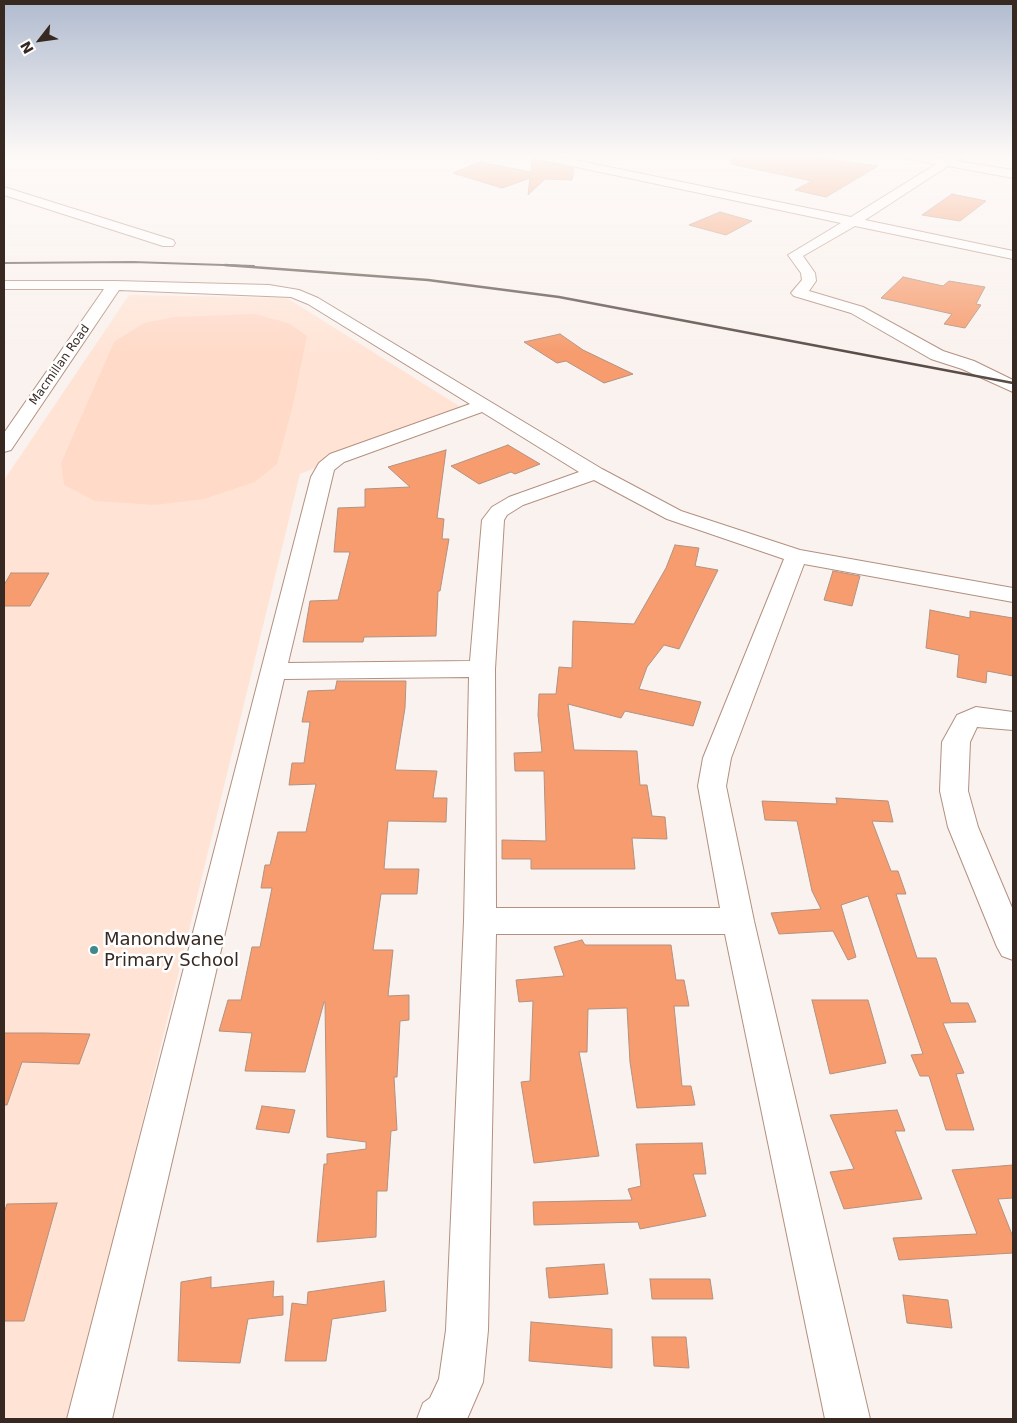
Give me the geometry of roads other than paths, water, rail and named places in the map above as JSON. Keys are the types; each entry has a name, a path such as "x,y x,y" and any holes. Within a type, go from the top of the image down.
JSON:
{"street":[{"path":"100,221 168,243"},
{"path":"1013,255 853,222 795,255 808,273 809,282 799,293 857,310 937,355 968,365 1013,387"},
{"path":"4,285 115,285 269,290 294,293 313,301 595,473 674,515 796,556 1013,594"},
{"name":"Macmillan Road","path":"4,446 115,285"},
{"path":"89,1419 321,477 326,467 337,458 485,405"},
{"path":"439,1419 446,1414 461,1382 467,1330 480,921 482,669 493,520 499,510 516,501 595,473"},
{"path":"796,556 717,758 712,786 738,921 848,1419"},
{"path":"274,671 482,669"},
{"path":"1013,721 976,716 966,721 956,742 954,790 963,827 1013,948"},
{"path":"480,921 738,921"}],"railway":[{"path":"4,263 133,262 226,265"},
{"path":"226,265 254,266"},
{"path":"226,265 428,280 559,297 1013,383"}],"place":[{"name":"Manondwane Primary School","path":"94,950"}]}
